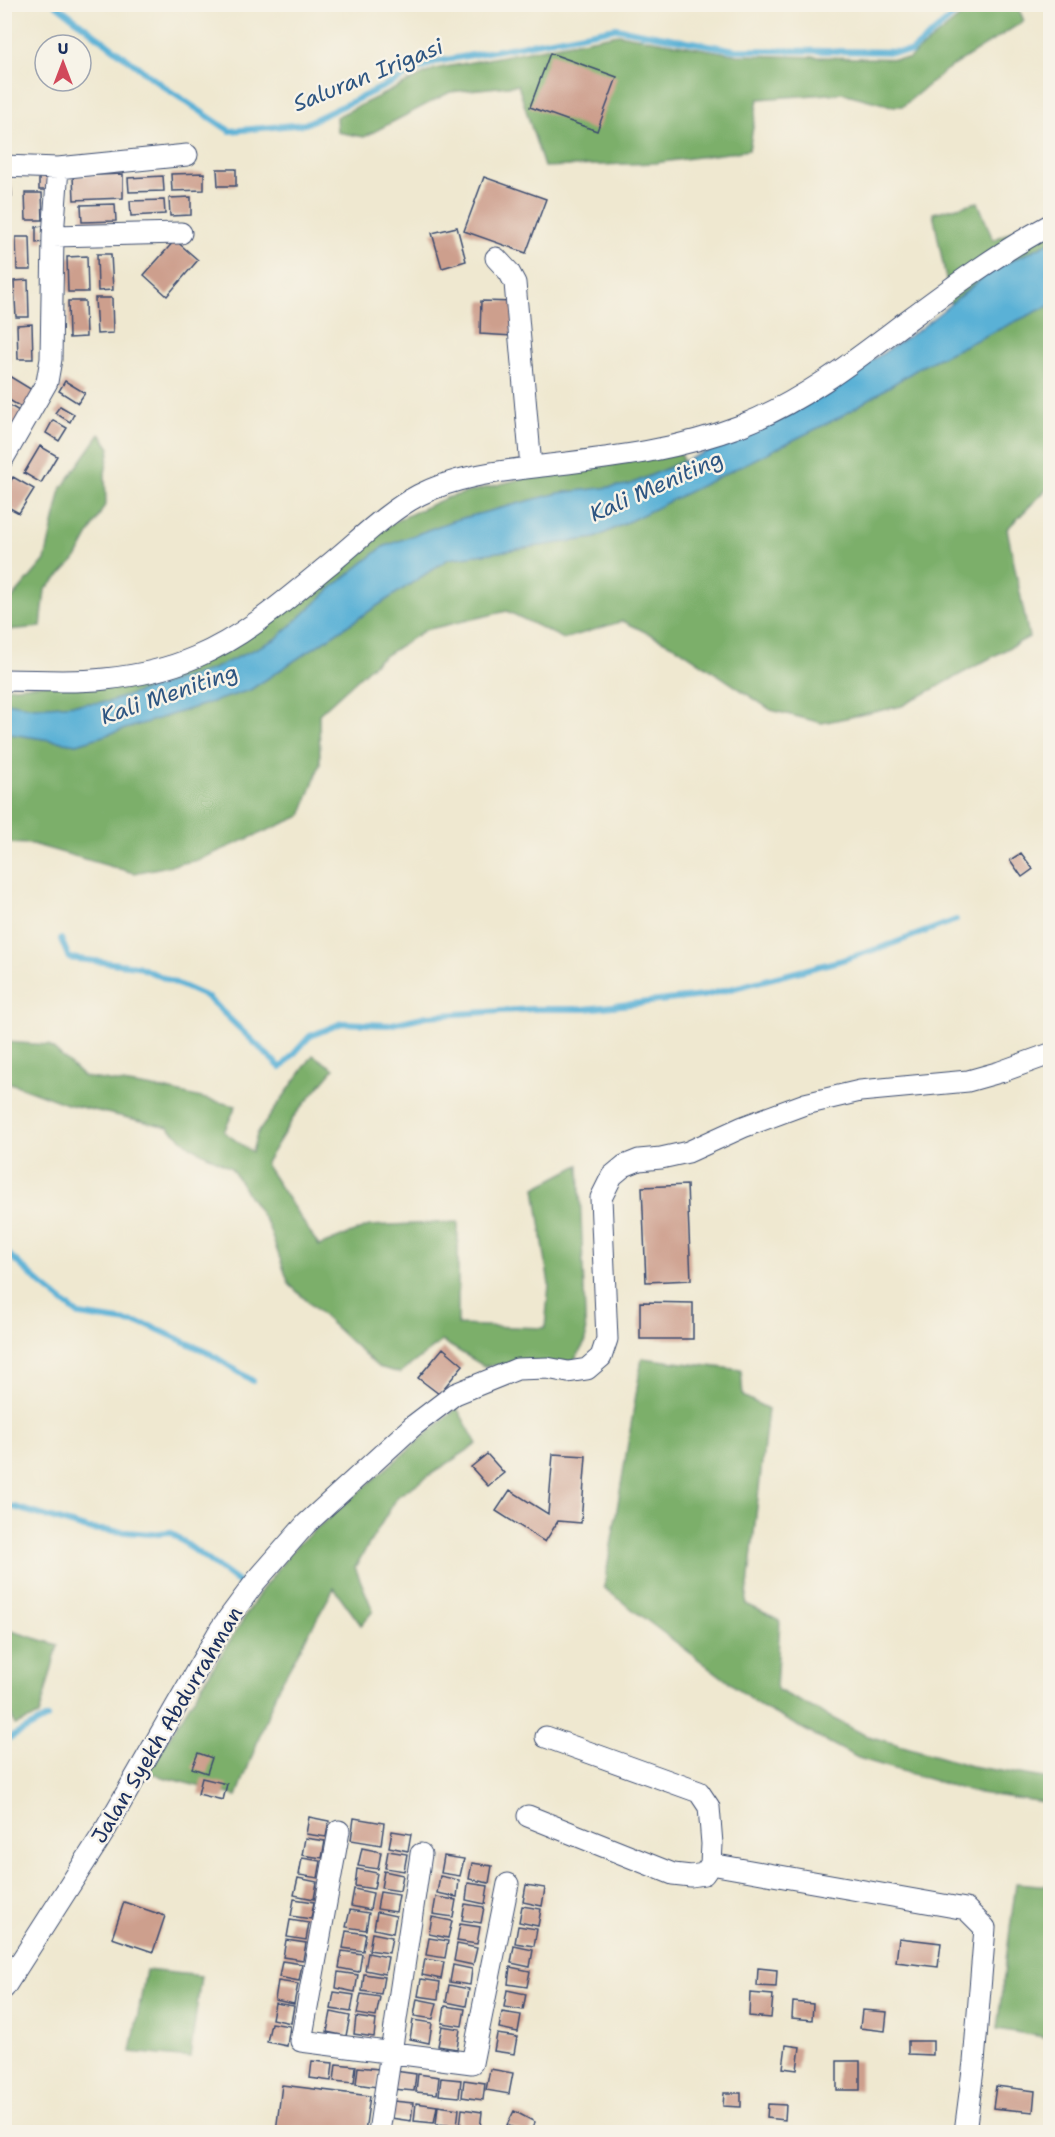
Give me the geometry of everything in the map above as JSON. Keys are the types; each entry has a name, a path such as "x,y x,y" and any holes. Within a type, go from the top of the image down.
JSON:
{"street":[{"path":"4,166 58,168 187,154"},
{"path":"4,457 47,382 51,359 53,236 58,168"},
{"path":"4,680 103,679 173,665 196,657 244,631 379,523 418,495 462,479 678,447 762,417 798,398 840,370 1011,246 1050,225"},
{"path":"53,236 182,233"},
{"path":"496,258 509,272 515,284 531,468"},
{"name":"Jalan Syekh Abdurrahman","path":"4,1988 104,1832 221,1628 256,1581 306,1524 413,1426 455,1394 517,1369 581,1371 592,1366 601,1357 607,1339 600,1206 603,1191 617,1171 639,1160 675,1156 688,1152 743,1126 822,1100 860,1091 968,1081 1050,1054"},
{"path":"528,1816 674,1874 691,1876 704,1874 711,1864 709,1807 699,1792 546,1737"},
{"path":"339,1831 301,2041 472,2063 508,1884"},
{"path":"379,2133 421,1854"},
{"path":"711,1864 966,1909 985,1928 974,2062 965,2133"}],"green space":[{"path":"975,5 1017,5 1024,21 946,70 903,106 891,106 843,93 758,99 749,150 655,163 544,167 518,85 450,92 364,137 337,132 336,117 435,69 618,34 738,55 908,59"},
{"path":"978,202 993,240 1050,214 1050,242 991,271 951,304 933,213"},
{"path":"1050,305 1050,486 1007,529 1029,637 902,706 822,723 771,710 678,648 623,621 564,639 507,611 425,630 378,660 319,714 320,764 301,816 198,860 134,873 32,844 5,843 4,733 77,744 250,690 448,559 595,538 842,416 922,366"},
{"path":"100,434 110,448 105,473 106,503 75,560 45,590 41,627 7,630 5,607 45,560 61,489"},
{"path":"680,452 683,461 629,485 559,493 452,521 383,547 333,587 276,639 213,669 108,702 34,707 5,702 5,688 176,671 396,521 446,498 524,478"},
{"path":"4,1042 49,1045 84,1077 167,1090 236,1106 224,1132 252,1152 257,1134 313,1055 334,1069 295,1115 265,1164 319,1246 369,1226 458,1222 458,1325 545,1328 549,1285 535,1188 579,1165 586,1341 574,1361 484,1366 442,1341 400,1373 378,1367 289,1284 268,1225 231,1168 190,1146 168,1127 67,1104 5,1081"},
{"path":"642,1358 741,1370 743,1396 768,1409 746,1604 780,1620 776,1689 865,1735 971,1766 1050,1779 1050,1803 972,1792 858,1758 762,1707 604,1588"},
{"path":"457,1408 477,1444 398,1496 355,1567 373,1611 361,1625 334,1588 277,1690 237,1796 147,1773 261,1591 296,1546"},
{"path":"5,1629 58,1645 39,1716 15,1725 5,1700"},
{"path":"1016,1883 1050,1886 1050,2038 997,2029"},
{"path":"146,1970 201,1976 190,2058 131,2052"}],"water":[{"name":"Kali Meniting","path":"1050,242 1050,305 922,366 842,416 595,538 448,559 250,690 77,744 5,733 4,702 34,707 108,702 213,669 276,639 333,587 383,547 452,521 559,493 629,485 782,419 920,329 991,271"}],"building":[{"path":"550,53 617,77 597,131 530,107"},
{"path":"217,169 236,169 236,186 218,186"},
{"path":"204,173 204,190 172,191 171,174"},
{"path":"123,174 123,198 74,200 73,176"},
{"path":"50,176 51,190 39,190 39,177"},
{"path":"163,176 164,191 129,192 128,178"},
{"path":"484,177 546,199 526,253 464,231"},
{"path":"11,183 12,196 4,196 4,184"},
{"path":"25,193 42,193 43,220 26,220"},
{"path":"191,197 191,215 170,216 169,198"},
{"path":"164,200 165,214 131,216 130,201"},
{"path":"115,204 116,221 82,222 81,205"},
{"path":"43,226 44,242 36,243 36,227"},
{"path":"457,227 466,261 442,268 432,233"},
{"path":"16,237 30,237 31,270 17,270"},
{"path":"175,240 198,260 167,296 144,275"},
{"path":"97,254 111,254 113,290 98,291"},
{"path":"87,256 88,292 68,292 67,257"},
{"path":"28,280 29,317 16,317 14,281"},
{"path":"4,285 6,285 8,314 4,314"},
{"path":"95,298 112,298 113,333 97,334"},
{"path":"68,301 85,301 86,337 69,338"},
{"path":"481,301 515,302 513,336 480,334"},
{"path":"32,324 33,359 18,359 17,325"},
{"path":"9,325 10,363 4,363 4,326"},
{"path":"9,376 37,393 26,410 4,397 4,383"},
{"path":"65,381 85,393 78,403 59,391"},
{"path":"4,402 24,414 4,440"},
{"path":"60,406 74,414 70,422 55,413"},
{"path":"53,420 67,428 59,441 46,433"},
{"path":"40,446 57,456 41,483 24,473"},
{"path":"13,477 34,489 19,513 4,505 4,492"},
{"path":"1021,853 1033,869 1022,877 1010,860"},
{"path":"687,1185 691,1280 646,1282 642,1187"},
{"path":"640,1302 693,1303 693,1339 640,1339"},
{"path":"443,1348 463,1365 439,1394 418,1378"},
{"path":"487,1454 504,1473 488,1486 471,1467"},
{"path":"553,1454 586,1456 581,1523 558,1521 545,1542 496,1511 510,1490 548,1514"},
{"path":"198,1753 212,1758 207,1773 192,1768"},
{"path":"202,1778 227,1784 223,1800 198,1794"},
{"path":"309,1817 329,1821 326,1837 306,1834"},
{"path":"354,1818 384,1823 381,1845 351,1840"},
{"path":"392,1831 411,1834 408,1851 389,1847"},
{"path":"305,1838 325,1841 322,1858 302,1855"},
{"path":"362,1848 381,1852 378,1869 358,1866"},
{"path":"388,1851 407,1854 404,1871 385,1868"},
{"path":"444,1856 464,1859 460,1876 441,1873"},
{"path":"302,1858 321,1861 318,1878 299,1875"},
{"path":"472,1863 492,1866 489,1883 469,1879"},
{"path":"357,1869 377,1873 374,1889 355,1886"},
{"path":"384,1871 403,1875 400,1891 381,1888"},
{"path":"440,1876 459,1880 457,1897 437,1893"},
{"path":"298,1878 317,1882 314,1899 294,1895"},
{"path":"468,1883 488,1886 485,1904 466,1900"},
{"path":"526,1885 545,1888 542,1906 523,1902"},
{"path":"354,1889 373,1893 370,1910 351,1906"},
{"path":"380,1892 399,1895 396,1912 377,1909"},
{"path":"436,1897 456,1900 453,1917 433,1914"},
{"path":"294,1899 314,1902 311,1919 291,1916"},
{"path":"124,1902 165,1916 153,1952 112,1938"},
{"path":"465,1904 484,1907 481,1923 462,1920"},
{"path":"522,1906 541,1909 538,1926 519,1922"},
{"path":"350,1910 369,1913 366,1930 346,1927"},
{"path":"377,1912 396,1916 393,1933 374,1929"},
{"path":"432,1917 452,1921 448,1938 429,1934"},
{"path":"290,1920 309,1923 306,1940 287,1937"},
{"path":"460,1924 480,1927 477,1944 457,1941"},
{"path":"518,1926 537,1929 534,1946 515,1943"},
{"path":"346,1931 366,1934 363,1951 343,1948"},
{"path":"372,1933 392,1937 389,1953 369,1950"},
{"path":"429,1938 448,1941 445,1958 426,1955"},
{"path":"899,1938 941,1943 938,1967 896,1962"},
{"path":"286,1940 306,1943 303,1960 283,1957"},
{"path":"457,1944 477,1948 473,1965 454,1961"},
{"path":"514,1946 533,1950 530,1967 511,1963"},
{"path":"342,1951 362,1954 359,1972 339,1968"},
{"path":"368,1953 388,1957 385,1974 365,1970"},
{"path":"425,1959 444,1962 441,1979 422,1975"},
{"path":"282,1961 302,1964 299,1981 279,1977"},
{"path":"453,1965 472,1969 470,1985 450,1982"},
{"path":"510,1967 530,1971 527,1987 508,1984"},
{"path":"758,1968 777,1970 776,1987 757,1986"},
{"path":"338,1972 358,1975 355,1992 336,1988"},
{"path":"364,1974 384,1977 381,1994 362,1991"},
{"path":"421,1979 440,1982 438,1999 418,1996"},
{"path":"278,1981 298,1984 294,2004 275,2000"},
{"path":"449,1985 469,1989 466,2006 446,2002"},
{"path":"507,1990 526,1994 523,2010 504,2007"},
{"path":"334,1992 354,1995 351,2012 331,2009"},
{"path":"750,1993 773,1995 771,2018 749,2016"},
{"path":"361,1994 380,1997 376,2017 357,2014"},
{"path":"417,1999 437,2003 433,2019 414,2016"},
{"path":"793,2002 813,2004 812,2020 792,2018"},
{"path":"275,2003 294,2006 291,2023 272,2019"},
{"path":"445,2006 465,2009 462,2026 442,2023"},
{"path":"862,2010 887,2012 885,2031 860,2028"},
{"path":"331,2012 350,2016 346,2036 327,2032"},
{"path":"502,2012 521,2015 518,2032 499,2028"},
{"path":"356,2017 376,2020 374,2037 354,2034"},
{"path":"413,2020 432,2023 429,2043 410,2039"},
{"path":"271,2023 290,2026 287,2046 267,2042"},
{"path":"442,2026 460,2029 457,2049 438,2046"},
{"path":"497,2034 517,2037 514,2054 494,2051"},
{"path":"908,2041 933,2041 933,2055 908,2054"},
{"path":"786,2045 800,2047 797,2070 783,2068"},
{"path":"312,2061 333,2063 331,2081 310,2078"},
{"path":"837,2061 860,2061 860,2090 837,2090"},
{"path":"336,2064 356,2066 354,2083 334,2081"},
{"path":"358,2067 379,2069 377,2087 356,2084"},
{"path":"490,2069 513,2073 509,2094 486,2090"},
{"path":"395,2071 416,2074 414,2091 393,2089"},
{"path":"418,2074 439,2077 437,2094 416,2092"},
{"path":"441,2078 461,2080 459,2097 439,2095"},
{"path":"464,2080 485,2083 483,2100 462,2097"},
{"path":"282,2085 370,2096 365,2132 276,2131"},
{"path":"996,2086 1035,2091 1033,2112 993,2108"},
{"path":"724,2093 741,2093 741,2107 723,2106"},
{"path":"393,2101 413,2103 411,2121 391,2118"},
{"path":"416,2103 437,2106 434,2123 414,2121"},
{"path":"768,2104 786,2105 785,2120 767,2118"},
{"path":"438,2106 459,2109 457,2126 436,2124"},
{"path":"462,2109 482,2112 480,2129 460,2127"},
{"path":"514,2111 535,2122 530,2132 523,2132 507,2125"}],"waterway":[{"name":"Saluran Irigasi","path":"55,4 167,89 230,131 305,124 435,62 616,28 735,50 911,52 967,4"},
{"path":"61,939 69,958 137,966 207,997 281,1068 310,1036 342,1023 388,1025 427,1016 532,1009 585,1009 703,996 839,961 956,920"},
{"path":"4,1250 79,1315 148,1325 209,1353 253,1381"},
{"path":"4,1506 88,1529 150,1534 170,1532 239,1583"},
{"path":"4,1741 47,1718"}]}
